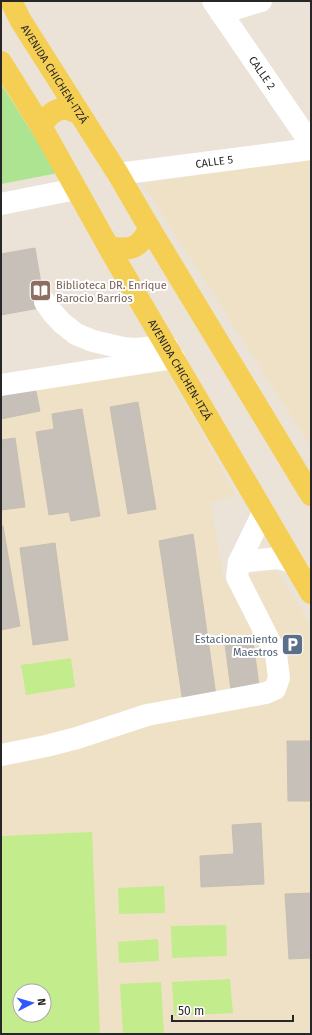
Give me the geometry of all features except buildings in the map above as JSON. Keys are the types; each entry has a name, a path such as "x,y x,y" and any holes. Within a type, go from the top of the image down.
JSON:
{"main road":[{"name":"AVENIDA CHICHEN-ITZÁ","path":"11,1 21,21 118,174 311,495"},
{"name":"AVENIDA CHICHEN-ITZÁ","path":"1,62 41,126 109,247 311,593"},
{"path":"41,126 48,116 58,110 66,109 79,113"},
{"path":"109,247 121,249 133,248 144,240 150,229"}],"street":[{"path":"217,7 261,1"},
{"name":"CALLE 2","path":"217,7 311,144"},
{"name":"CALLE 5","path":"118,174 311,149"},
{"path":"1,204 76,189"},
{"path":"45,302 52,312 71,331 93,341 123,348 170,352"},
{"path":"1,386 170,352"},
{"path":"1,755 77,738 147,715 266,693 275,689 279,678 276,654 237,577 239,562 263,511"},
{"path":"239,562 278,558 293,562"}],"shaded area":[{"path":"307,157 311,163 311,447 143,184"},
{"path":"159,356 236,496 210,502 224,579 276,570 311,625 311,1034 1,1034 1,380"}],"green space":[{"path":"1,84 58,173 1,184"},
{"path":"71,658 75,687 26,695 21,665"},
{"path":"92,832 100,1034 1,1034 1,836"},
{"path":"164,886 165,913 119,914 118,888"},
{"path":"226,925 227,956 172,958 171,926"},
{"path":"158,939 159,961 119,963 118,942"},
{"path":"230,979 233,1013 174,1016 172,982"},
{"path":"161,982 164,1034 123,1034 120,984"}],"place":[{"name":"Biblioteca DR. Enrique Barocio Barrios","path":"40,291"},
{"name":"Estacionamiento Maestros","path":"293,645"}]}
